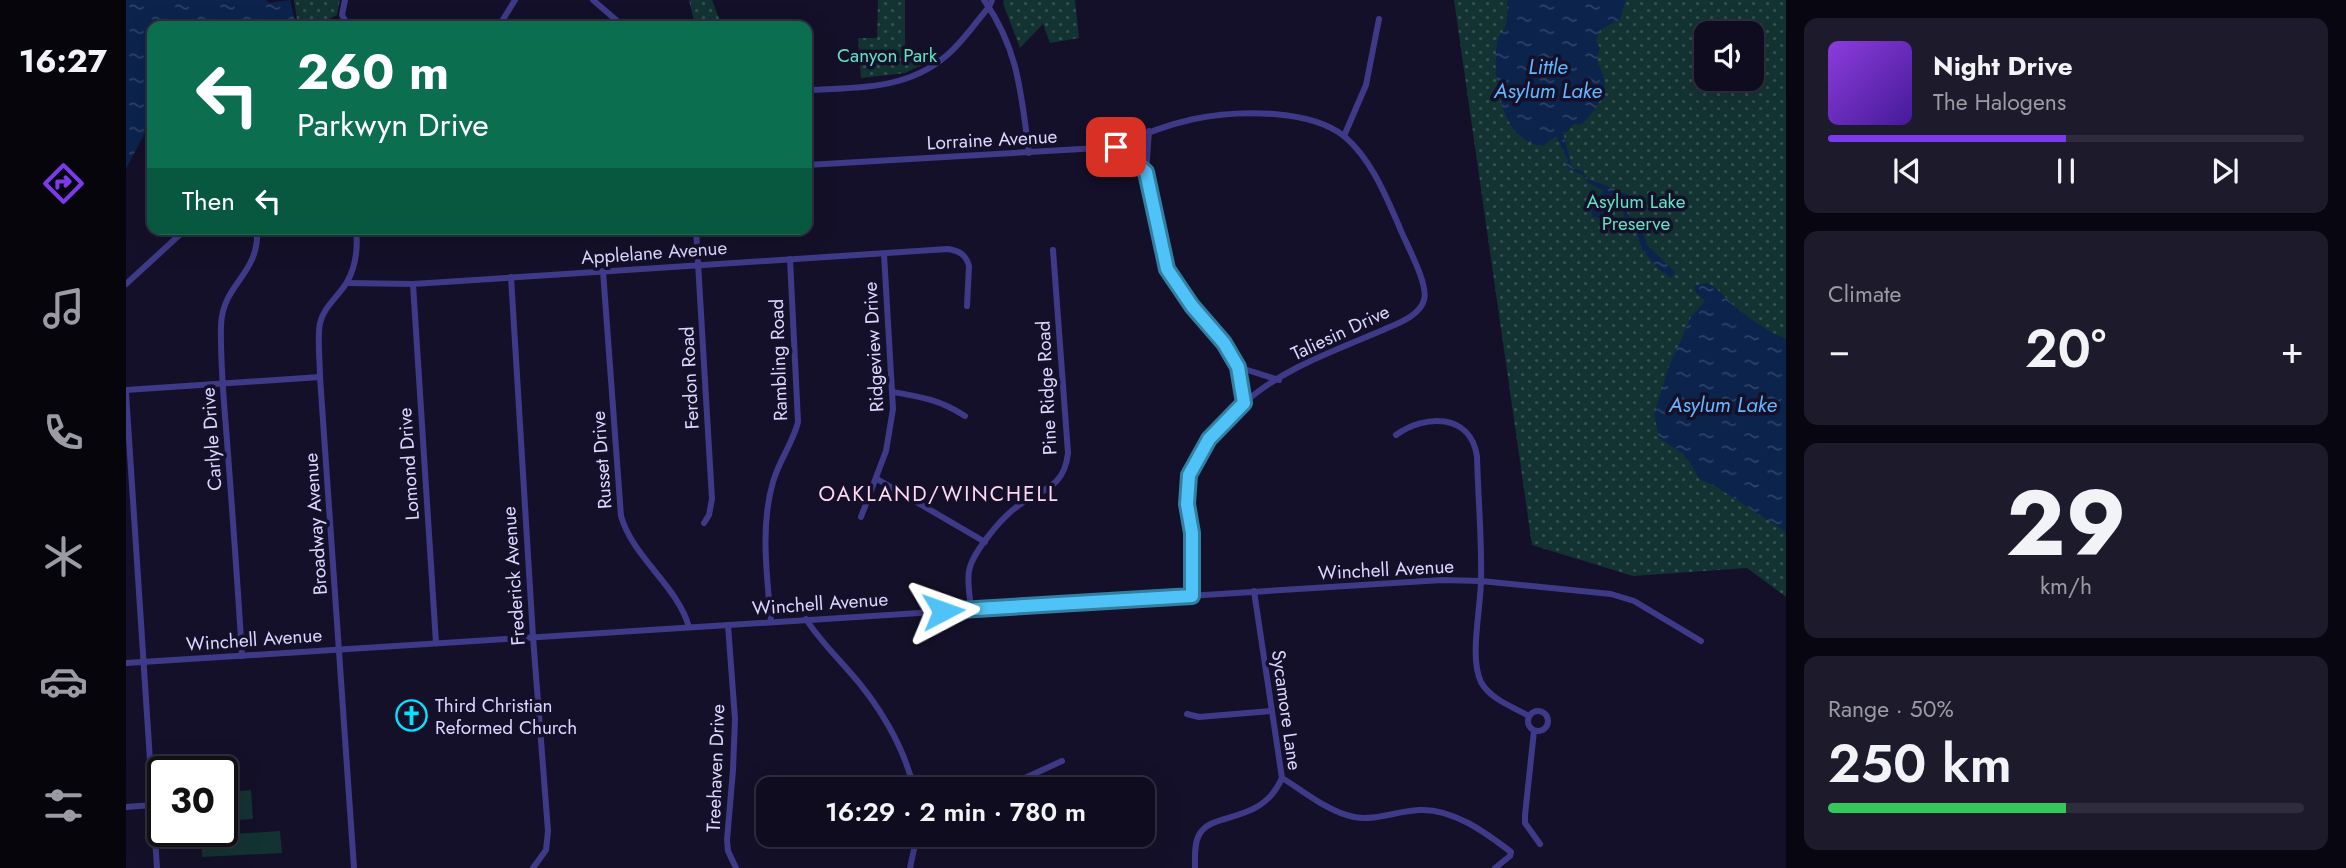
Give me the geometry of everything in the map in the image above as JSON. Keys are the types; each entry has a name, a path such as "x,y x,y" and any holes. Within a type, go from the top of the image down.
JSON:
{"street":[{"path":"345,0 342,15 345,21"},
{"path":"502,21 515,0"},
{"path":"593,0 617,21"},
{"path":"984,0 1001,27 1012,53 1029,153"},
{"path":"812,90 884,85 914,76 948,55 992,0"},
{"path":"1343,136 1366,85 1379,19"},
{"name":"Lorraine Avenue","path":"812,165 1116,147 1149,131 1206,116 1254,113 1307,119 1343,136 1368,162"},
{"path":"1149,131 1146,172 1167,269 1192,306 1224,343 1238,367 1244,403"},
{"path":"1116,147 1146,172"},
{"name":"Taliesin Drive","path":"1192,596 1192,533 1187,504 1189,475 1209,439 1244,403 1279,380 1318,358 1401,322 1420,307 1424,300 1422,282 1391,206 1368,162"},
{"path":"126,284 180,235"},
{"name":"Carlyle Drive","path":"242,656 221,327 230,293 252,263 257,235"},
{"name":"Broadway Avenue","path":"354,868 320,377 320,322 326,309 347,283 355,260 356,235"},
{"name":"Ferdon Road","path":"696,235 712,499 709,515 704,523"},
{"name":"Applelane Avenue","path":"347,283 413,284 948,249 963,254 970,266 967,306"},
{"name":"Pine Ridge Road","path":"971,609 969,572 985,542 1014,509 1054,485 1067,464 1053,250"},
{"name":"Ridgeview Drive","path":"861,517 877,479 892,421 893,392 884,254"},
{"name":"Rambling Road","path":"771,622 766,568 766,511 777,467 798,422 790,259"},
{"name":"Russet Drive","path":"603,271 621,516 634,543 684,612 689,627"},
{"name":"Frederick Avenue","path":"510,277 548,831 546,850 533,868"},
{"name":"Lomond Drive","path":"413,284 436,643"},
{"path":"1238,367 1279,380"},
{"path":"150,756 126,392 320,377"},
{"path":"893,392 929,398 965,416"},
{"path":"1396,435 1414,425 1444,421 1460,426 1473,439 1477,456 1481,581 1477,623 1479,677 1493,696 1529,716"},
{"path":"877,479 985,542"},
{"name":"Winchell Avenue","path":"126,663 1442,580 1481,581 1600,593 1634,601 1701,641"},
{"name":"Sycamore Lane","path":"1195,868 1196,843 1203,830 1209,825 1265,804 1277,791 1282,778 1254,591"},
{"path":"806,620 817,637 877,706 904,759 910,777"},
{"name":"Treehaven Drive","path":"728,625 735,719 727,840 728,851 736,868"},
{"path":"1186,714 1199,717 1270,711"},
{"path":"1534,731 1544,729 1548,723 1547,716 1539,711 1532,712 1529,716 1528,724 1534,731 1525,823 1540,844"},
{"path":"1028,777 1062,761"},
{"path":"1282,778 1333,808 1356,818 1434,810 1463,820 1511,852 1510,856 1495,868"},
{"path":"126,807 147,805"},
{"path":"156,847 157,868"},
{"path":"910,868 914,847"}],"green space":[{"path":"294,0 340,0 337,15 326,21 297,21"},
{"path":"689,0 712,0 720,21 694,21"},
{"name":"Canyon Park","path":"878,0 905,0 905,46 939,57 905,73 861,78 858,38 877,38"},
{"path":"1004,0 1075,0 1079,38 1050,43 1043,24 1020,48"},
{"name":"Asylum Lake Preserve","path":"1454,0 1786,0 1786,597 1747,568 1633,576 1532,545"},
{"path":"251,790 253,819 238,820 238,791"},
{"path":"280,831 282,853 202,857 202,847 238,847 238,834"}],"water":[{"path":"126,0 266,0 269,3 290,0 295,21 147,21 147,129 126,169"},
{"name":"Little Asylum Lake","path":"1507,0 1626,0 1620,19 1600,30 1596,41 1600,48 1598,62 1605,85 1601,98 1582,124 1574,124 1567,132 1563,132 1572,168 1582,171 1589,180 1629,195 1627,212 1643,231 1647,245 1675,272 1671,278 1643,251 1636,232 1626,222 1625,211 1610,210 1600,218 1593,217 1591,211 1604,191 1588,183 1583,175 1569,169 1566,165 1568,160 1556,136 1543,146 1528,142 1508,120 1498,89 1496,72 1498,40 1506,24"},
{"name":"Asylum Lake","path":"1707,283 1752,320 1786,339 1786,532 1715,486 1699,479 1682,453 1659,438 1654,414 1668,369 1691,317 1705,301 1695,291 1694,286"}],"place":[{"name":"Third Christian Reformed Church","path":"412,716"}],"district":[{"name":"OAKLAND/WINCHELL","path":"939,494"}],"route":[{"path":"943,611 1192,596 1192,533 1187,504 1189,475 1209,439 1244,403 1238,367 1224,343 1192,306 1167,269 1146,172 1116,147"}]}
